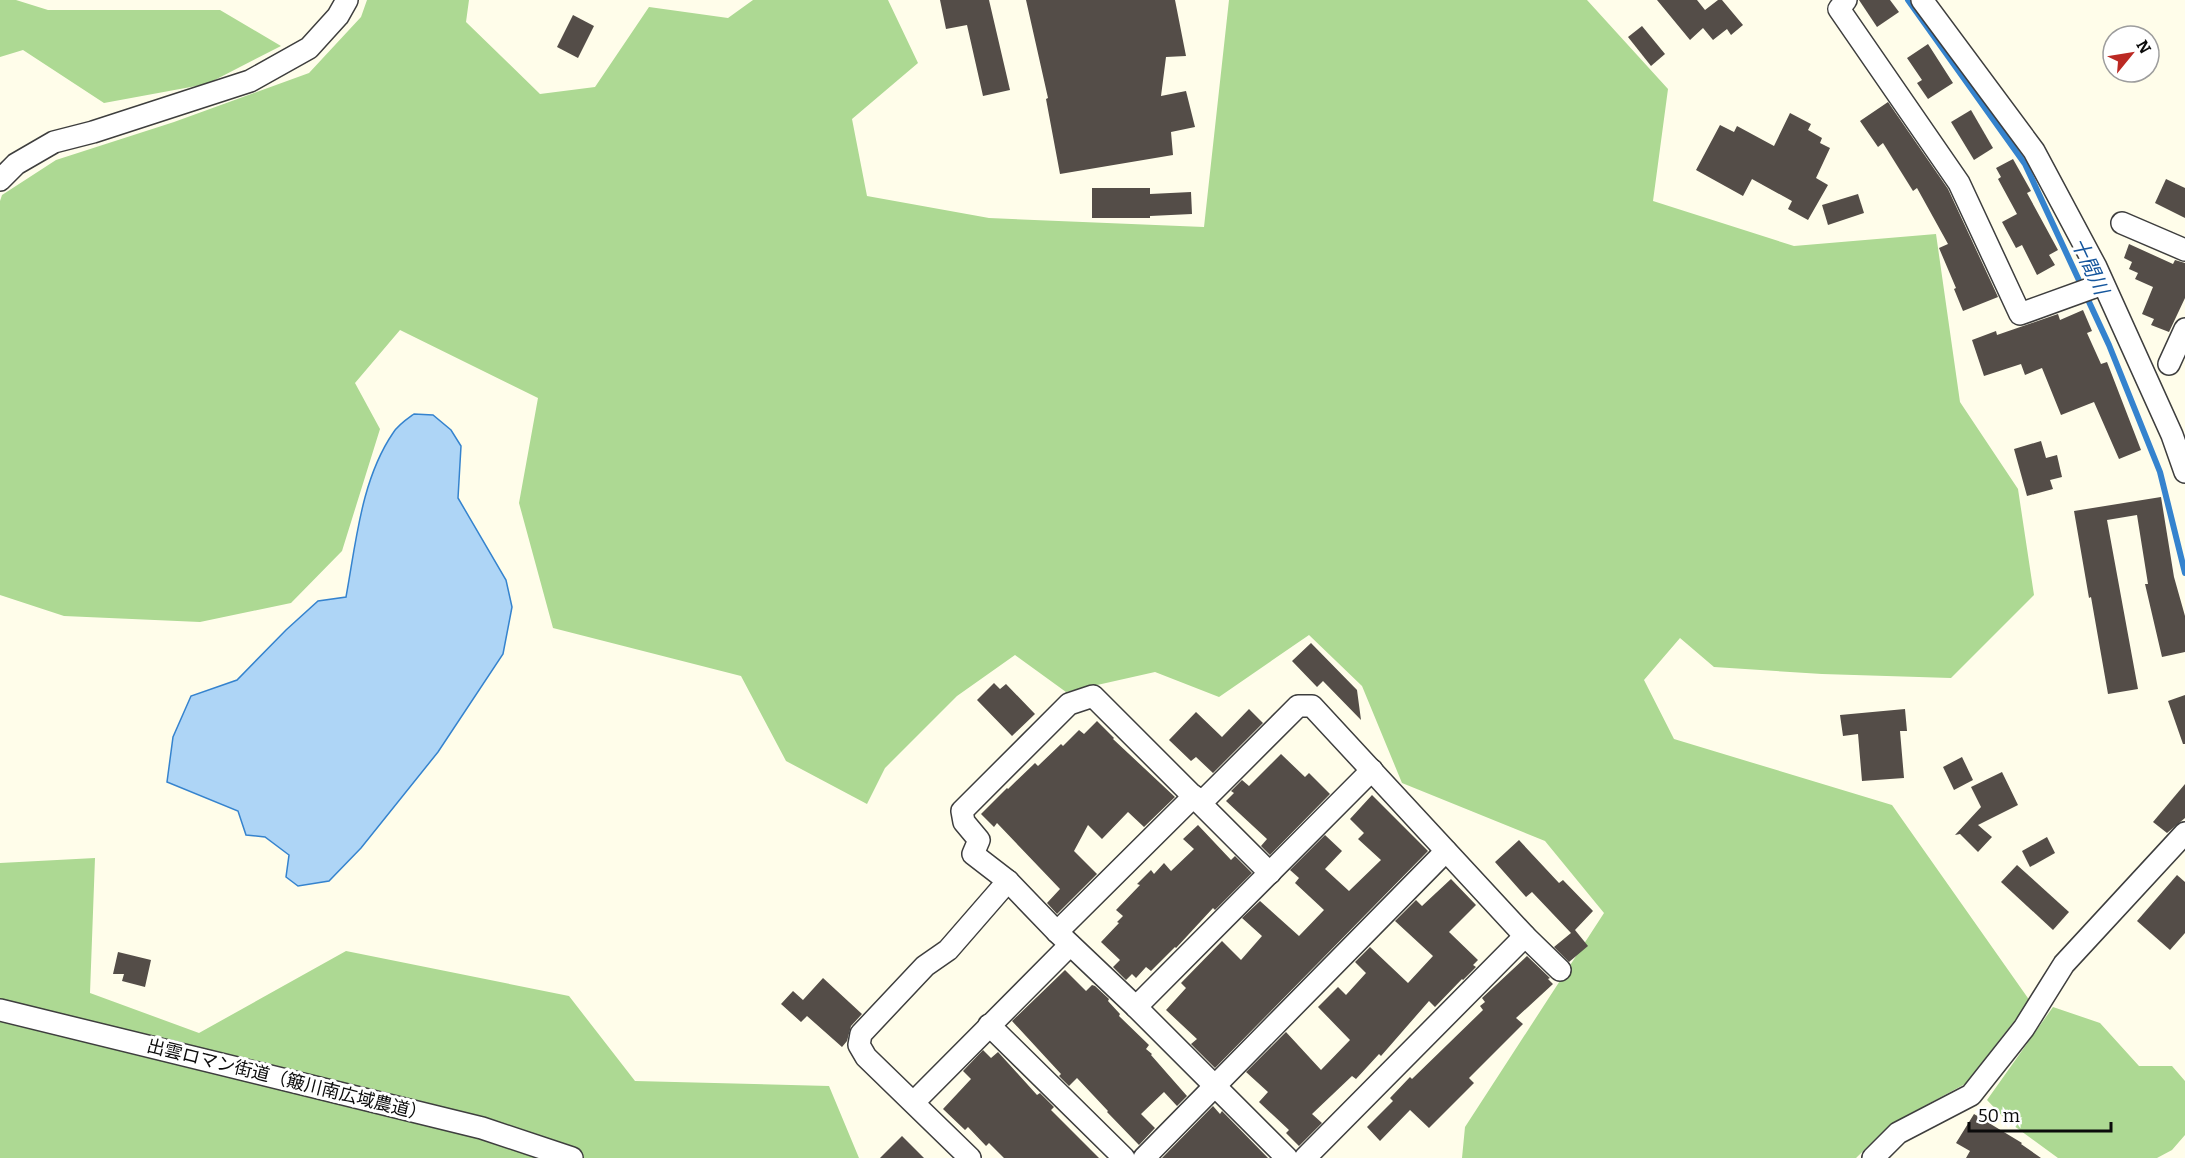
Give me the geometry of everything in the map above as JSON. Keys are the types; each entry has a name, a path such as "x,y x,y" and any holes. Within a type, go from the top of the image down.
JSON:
{"street":[{"path":"0,180 15,165 54,142 93,132 250,81 309,48 338,16 347,0"},
{"path":"1846,0 1839,9 1959,183 2020,314 2103,284"},
{"path":"1922,0 2034,151 2103,284 2172,435 2185,472"},
{"path":"2122,223 2185,250"},
{"path":"2169,364 2185,329"},
{"path":"1270,873 1093,696 1069,704 962,811 964,822 979,840 973,854 1008,881 1287,1158"},
{"path":"914,1102 989,1025 1064,939 1197,799 1298,706 1312,706 1525,936 1560,970"},
{"path":"1136,1007 1372,770"},
{"path":"1873,1158 1898,1133 1971,1095 2024,1028 2064,964 2185,833"},
{"path":"1144,1158 1446,851"},
{"path":"970,1158 866,1057 859,1045 861,1034 925,966 948,950 1008,881"},
{"path":"1305,1158 1525,936"},
{"name":"出雲ロマン街道（簸川南広域農道）","path":"0,1010 482,1128 572,1158"},
{"path":"989,1025 1124,1158"}],"green space":[{"path":"0,0 16,0 48,10 220,10 281,46 207,84 104,103 23,50 0,57"},
{"path":"367,0 469,0 466,22 540,94 595,87 649,7 728,18 753,0 888,0 918,63 852,119 867,196 989,218 1204,227 1229,0 1587,0 1668,89 1653,201 1794,246 1936,234 1960,402 2018,489 2034,595 1951,678 1822,674 1714,667 1680,638 1644,680 1674,739 1892,805 2030,1001 1965,1084 1891,1124 1856,1158 1462,1158 1465,1127 1604,913 1545,841 1402,783 1362,686 1309,635 1219,697 1155,672 1066,692 1015,655 957,696 885,768 867,804 786,761 741,676 553,628 519,503 538,398 400,330 355,383 380,429 342,551 291,603 200,622 64,616 0,595 0,201 2,195 56,160 174,122 309,73 361,17"},
{"path":"95,858 90,993 199,1033 346,951 569,996 635,1081 829,1086 859,1158 0,1158 0,863"},
{"path":"2053,1007 2100,1023 2139,1066 2172,1066 2185,1081 2185,1135 2172,1150 2157,1158 2058,1158 2006,1120 1987,1100"}],"water":[{"path":"414,414 433,415 451,430 461,446 458,498 506,580 512,607 503,654 438,752 361,848 329,881 298,886 286,877 289,855 265,837 246,835 238,811 167,782 173,737 191,696 237,680 318,601 346,597 361,512 374,471 382,451 395,430"}],"building":[{"path":"940,0 989,0 1010,90 983,96 967,25 946,29"},
{"path":"1026,0 1175,0 1186,56 1166,57 1161,96 1186,91 1195,127 1171,132 1173,155 1060,174 1046,99 1048,98"},
{"path":"1657,0 1697,0 1705,10 1718,0 1722,0 1743,25 1731,35 1727,29 1713,40 1703,28 1690,40"},
{"path":"1859,0 1890,0 1899,12 1877,27"},
{"path":"573,15 594,26 578,58 557,47"},
{"path":"1642,26 1665,54 1651,66 1628,37"},
{"path":"1928,44 1953,83 1928,99 1917,83 1922,80 1907,58"},
{"path":"1888,102 1948,189 1998,297 1963,311 1939,248 1948,244 1917,188 1913,191 1883,143 1878,147 1860,121"},
{"path":"1971,110 1993,148 1974,160 1951,122"},
{"path":"1790,113 1811,124 1808,130 1822,138 1820,143 1830,148 1816,178 1828,185 1808,220 1788,209 1792,201 1752,179 1743,196 1696,170 1720,125 1734,132 1737,126 1774,146"},
{"path":"2013,159 2031,191 2027,193 2058,250 2049,255 2055,265 2037,275 2022,245 2016,248 2002,222 2017,214 1998,179 2001,177 1996,168"},
{"path":"2166,179 2185,188 2185,218 2155,203"},
{"path":"1092,188 1150,188 1150,194 1191,192 1192,214 1150,216 1150,218 1092,218"},
{"path":"1858,194 1864,213 1828,225 1822,205"},
{"path":"2129,244 2173,264 2175,260 2185,263 2185,298 2169,332 2151,325 2154,319 2142,314 2153,287 2135,279 2138,273 2129,269 2132,262 2124,258"},
{"path":"2083,310 2092,331 2087,333 2101,364 2107,362 2141,450 2119,459 2094,402 2061,415 2042,368 2025,375 2021,364 1984,376 1972,340 1996,331 1997,335 2058,314 2060,320"},
{"path":"2041,441 2046,458 2057,455 2062,477 2050,480 2053,489 2027,496 2014,449"},
{"path":"2161,497 2174,577 2185,616 2185,652 2162,657 2145,584 2148,584 2137,515 2107,520 2138,689 2108,694 2074,511"},
{"path":"1311,643 1357,690 1361,720 1323,681 1317,687 1292,661"},
{"path":"994,683 1000,689 1006,684 1035,714 1012,736 977,700"},
{"path":"2185,695 2185,744 2183,744 2168,701"},
{"path":"1249,709 1263,723 1213,773 1196,757 1191,761 1169,740 1196,712 1222,737"},
{"path":"1905,709 1907,731 1900,731 1904,778 1862,781 1858,734 1843,736 1840,715"},
{"path":"1097,721 1175,797 1144,827 1128,812 1102,839 1088,825 1074,851 1097,874 1057,914 1047,903 1060,889 997,823 994,827 981,814 1035,763 1038,766 1079,730 1084,734"},
{"path":"1281,754 1305,777 1309,773 1330,794 1270,855 1261,846 1267,839 1226,801 1234,793 1231,791 1242,780 1249,786"},
{"path":"1962,757 1973,780 1954,790 1943,767"},
{"path":"2002,772 2018,805 1978,825 1992,837 1978,852 1960,834 1955,835 1981,807 1971,787"},
{"path":"2185,784 2185,818 2167,833 2153,822"},
{"path":"1372,795 1428,851 1215,1068 1191,1044 1197,1039 1166,1010 1186,988 1181,983 1222,941 1241,960 1262,936 1242,918 1260,901 1299,936 1324,910 1295,883 1299,878 1290,870 1325,835 1342,851 1325,869 1349,891 1381,860 1358,839 1364,833 1350,819"},
{"path":"1198,825 1231,860 1235,856 1252,873 1215,910 1213,908 1151,971 1146,967 1136,978 1132,974 1126,980 1113,967 1120,960 1101,942 1123,916 1116,910 1151,870 1154,874 1164,863 1171,871 1194,849 1183,839"},
{"path":"2047,837 2055,853 2030,867 2022,851"},
{"path":"1519,840 1559,883 1563,880 1593,911 1575,930 1588,946 1569,962 1554,947 1571,933 1532,892 1526,897 1495,862"},
{"path":"2017,865 2069,912 2053,930 2001,882"},
{"path":"2177,875 2185,882 2185,933 2170,950 2137,921"},
{"path":"1451,879 1476,905 1449,932 1478,960 1473,965 1476,967 1435,1007 1429,1001 1381,1056 1379,1054 1356,1079 1352,1076 1312,1114 1322,1123 1299,1146 1286,1133 1289,1130 1259,1102 1268,1092 1246,1072 1286,1032 1321,1070 1350,1040 1318,1007 1338,987 1346,995 1366,973 1355,962 1370,947 1408,983 1433,956 1395,921 1416,900 1422,906"},
{"path":"118,952 151,960 145,987 122,981 124,974 113,974"},
{"path":"1527,956 1550,978 1548,979 1553,984 1516,1018 1523,1024 1469,1078 1474,1083 1429,1128 1410,1110 1380,1141 1367,1127 1393,1101 1390,1098 1483,1010 1480,1006 1485,1002 1482,998"},
{"path":"1065,970 1086,991 1092,985 1095,986 1109,999 1108,1001 1120,1014 1119,1016 1149,1045 1146,1049 1187,1096 1177,1106 1164,1092 1141,1114 1155,1128 1139,1145 1077,1078 1069,1086 1059,1076 1061,1074 1012,1021"},
{"path":"823,978 862,1014 851,1026 847,1041 842,1047 807,1016 801,1022 781,1004 793,991 803,1000"},
{"path":"983,1050 991,1058 998,1052 1037,1095 1040,1093 1054,1107 1051,1110 1099,1158 1004,1158 989,1143 986,1146 968,1127 965,1130 943,1109 971,1079 963,1071"},
{"path":"1213,1106 1220,1114 1222,1111 1268,1158 1162,1158"},
{"path":"1974,1114 2022,1143 2041,1158 1966,1158 1970,1151 1956,1143"},
{"path":"902,1136 924,1158 880,1158"}],"waterway":[{"name":"十間川","path":"1908,0 2025,164 2109,345 2160,472 2185,573"}]}
